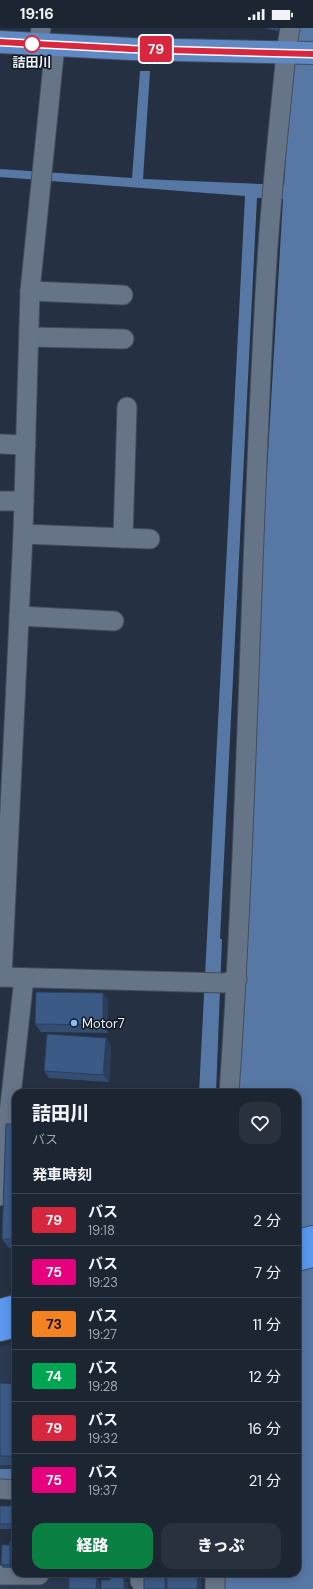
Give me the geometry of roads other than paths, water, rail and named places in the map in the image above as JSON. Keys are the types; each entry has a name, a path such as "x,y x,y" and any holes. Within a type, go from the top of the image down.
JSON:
{"highway":[{"path":"301,1240 313,1237"},
{"path":"301,1259 313,1256"},
{"path":"0,1310 12,1307"},
{"path":"0,1330 12,1327"}],"main road":[{"path":"0,42 45,39 299,53"}],"street":[{"path":"229,1089 231,981 266,275 299,53 290,28"},
{"path":"45,39 30,292 24,534 1,977 206,983 231,981"},
{"path":"30,292 123,295"},
{"path":"29,337 124,339"},
{"path":"123,538 127,407"},
{"path":"0,444 26,445"},
{"path":"0,501 24,502"},
{"path":"24,534 150,539"},
{"path":"19,616 114,621"},
{"path":"0,1196 24,978"},
{"path":"0,1489 12,1490"},
{"path":"0,1575 12,1575"},
{"path":"215,1577 215,1589"}],"water":[{"path":"299,28 313,28 313,1589 224,1589 224,1577 301,1577 301,1089 233,1089 237,979 283,199 257,198 220,939 222,939 216,1089 199,1089 245,196 0,177 0,169 132,178 140,71 150,71 143,179 284,185 291,76"},
{"path":"0,1469 12,1469 12,1483 0,1483"}],"place":[{"name":"詰田川","path":"32,44"},
{"name":"Motor7","path":"74,1023"}]}
